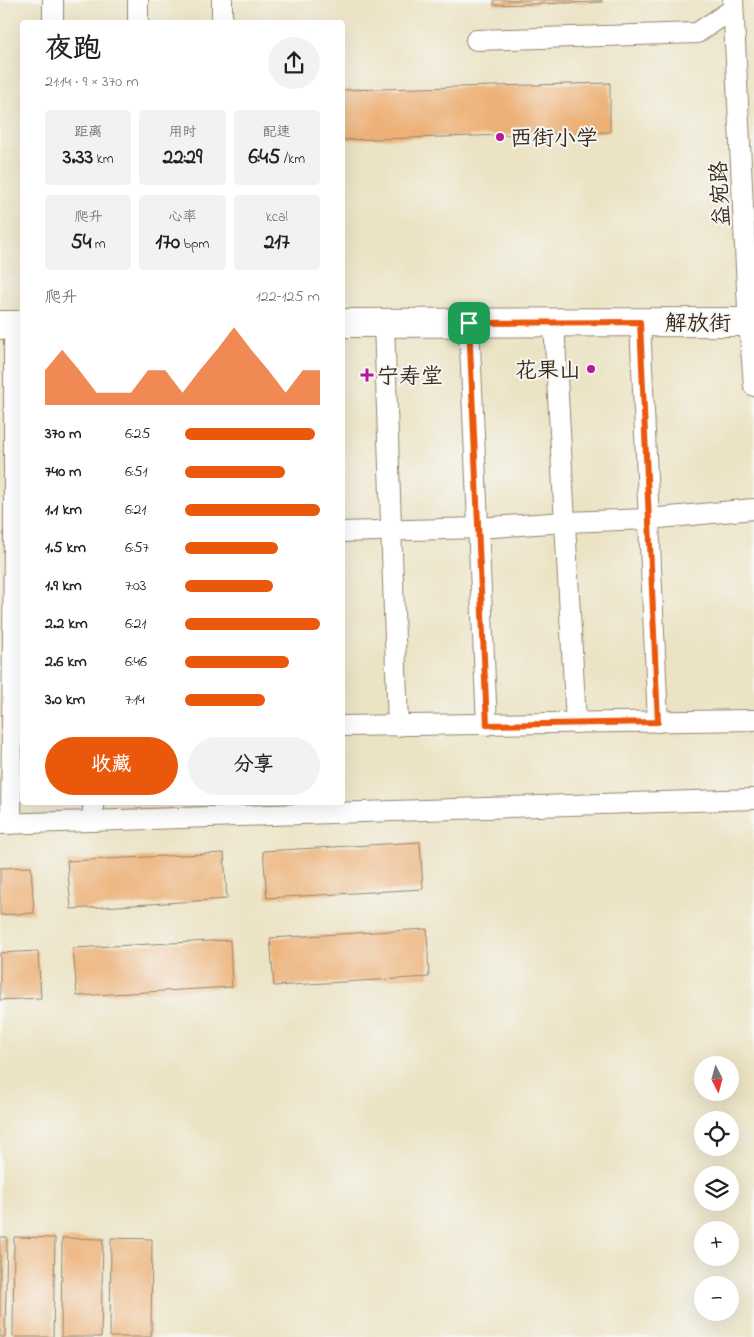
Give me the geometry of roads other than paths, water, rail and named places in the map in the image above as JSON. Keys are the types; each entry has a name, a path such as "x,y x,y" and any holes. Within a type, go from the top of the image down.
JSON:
{"main road":[{"path":"345,310 751,315"},
{"name":"解放街","path":"345,323 640,322 751,315"}],"street":[{"path":"53,0 53,20"},
{"path":"138,0 138,20"},
{"path":"222,0 222,20"},
{"path":"476,40 696,33 733,5"},
{"name":"益宛路","path":"733,5 754,386"},
{"path":"12,319 12,734 5,824 93,812 754,799"},
{"path":"640,322 658,722"},
{"path":"384,323 398,726"},
{"path":"469,323 487,725"},
{"path":"554,323 576,723"},
{"path":"345,532 478,528 649,519 754,509"},
{"path":"345,726 754,720"}],"place":[{"name":"西街小学","path":"500,137"},
{"name":"花果山","path":"591,369"},
{"name":"宁寿堂","path":"367,375"}]}
